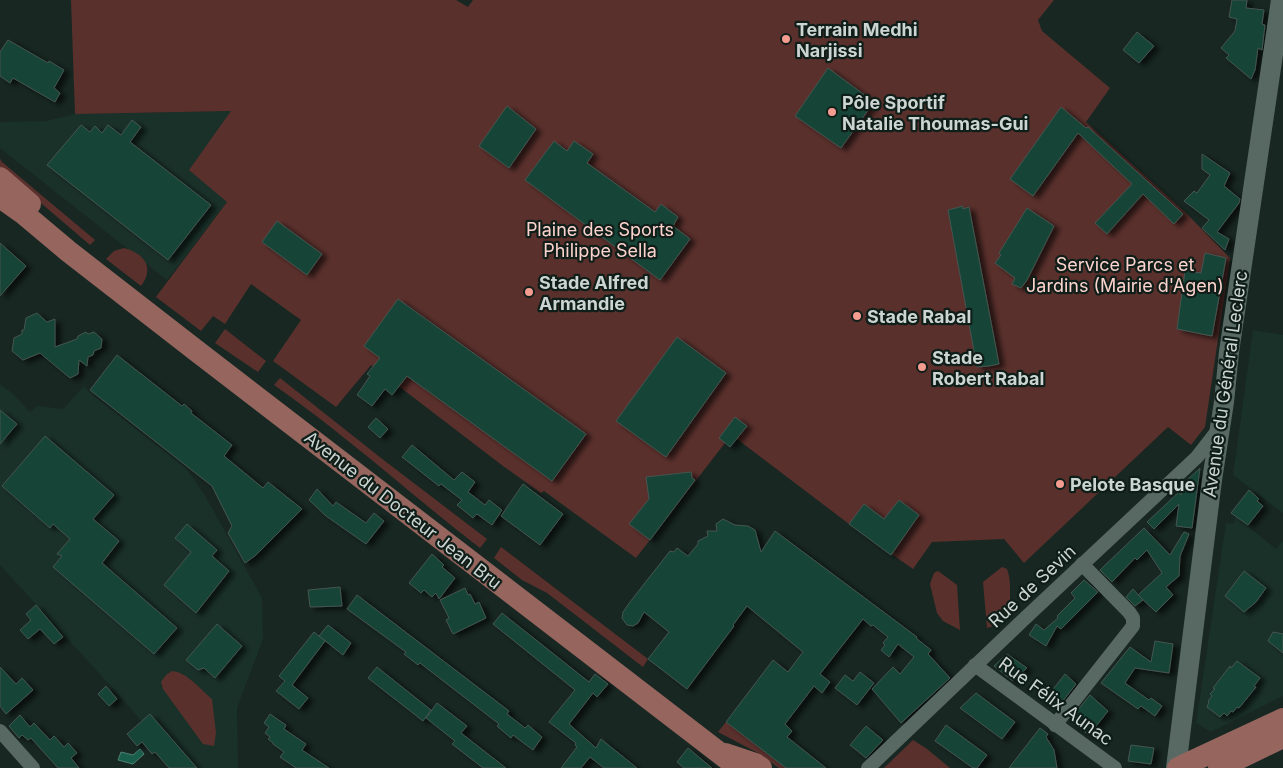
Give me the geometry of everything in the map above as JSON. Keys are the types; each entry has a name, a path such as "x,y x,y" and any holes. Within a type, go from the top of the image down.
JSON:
{"main road":[{"name":"Avenue du Docteur Jean Bru","path":"0,178 56,230 68,251"},
{"name":"Avenue du Docteur Jean Bru","path":"0,198 24,214 68,251 739,768"},
{"path":"1177,768 1283,719"},
{"path":"1219,768 1283,737"},
{"path":"717,751 755,764 761,768"}],"street":[{"name":"Avenue du Général Leclerc","path":"1177,768 1212,480 1281,0"},
{"path":"0,186 35,209"},
{"name":"Rue de Sevin","path":"868,768 1197,457 1219,429"},
{"path":"1056,725 1133,626 1133,618 1129,612 1082,564"},
{"name":"Rue Félix Aunac","path":"975,665 1115,768"},
{"path":"0,731 33,768"}],"shaded area":[{"path":"231,111 227,202 167,280 0,148 0,122 46,121 75,114"},
{"path":"1253,330 1283,335 1283,513 1233,475"},
{"path":"0,384 13,394 30,412 37,406 63,409 84,386 89,392 186,468 204,494 262,598 263,639 237,708 238,768 183,768 0,565"},
{"path":"1235,516 1276,549 1283,541 1283,696 1211,732 1196,723 1226,523 1234,524"},
{"path":"140,749 144,754 133,764 118,760 121,752 133,755"}],"green space":[{"name":"Plaine des Sports Philippe Sella","path":"71,0 456,0 468,7 473,0 1054,0 1038,20 1042,31 1110,88 1086,122 1187,214 1230,258 1205,427 1191,445 1168,427 1024,563 1004,539 932,542 913,569 849,524 737,439 725,443 636,558 544,491 541,493 503,466 371,365 336,407 273,361 301,320 251,284 225,324 213,316 201,331 156,297 227,202 189,170 231,111 75,114"},
{"path":"0,159 95,240 90,245 0,168"},
{"path":"124,248 142,257 145,262 147,273 141,286 106,259 114,251"},
{"path":"225,329 266,361 258,372 215,343"},
{"path":"280,378 487,539 480,548 327,424 274,385"},
{"path":"501,547 648,659 643,667 547,593 522,580 494,558"},
{"path":"1002,567 1007,569 1009,578 1009,611 1000,623 987,628 983,582"},
{"path":"938,571 957,585 960,630 943,621 937,613 930,584 934,573"},
{"path":"172,671 188,678 212,699 216,733 214,746 203,744 163,689 161,682"},
{"path":"726,722 786,768 779,768 758,753 718,732"},
{"path":"913,740 927,749 950,768 884,768"}],"building":[{"path":"1232,0 1247,0 1246,8 1264,10 1262,24 1265,25 1262,50 1258,48 1255,70 1251,79 1226,58 1229,55 1221,48 1235,31 1237,19 1229,17"},
{"path":"1137,32 1154,46 1139,63 1123,50"},
{"path":"8,40 64,70 54,88 60,93 55,102 13,78 10,83 0,76 0,52"},
{"name":"Pôle Sportif Natalie Thoumas-Gui","path":"828,68 874,102 841,148 795,116"},
{"path":"507,106 536,129 509,168 479,146"},
{"path":"1061,107 1086,128 1088,127 1183,214 1174,224 1143,194 1107,234 1095,223 1132,184 1078,133 1033,196 1010,179"},
{"path":"132,120 141,127 130,142 211,205 168,260 47,165 81,125 90,132 95,126 102,133 108,125 121,135"},
{"path":"554,141 567,151 574,141 593,154 587,163 655,212 661,204 678,217 673,226 690,239 660,280 525,180"},
{"path":"1202,154 1230,173 1224,186 1240,199 1217,232 1229,239 1225,250 1202,228 1209,220 1184,201 1194,191 1197,193 1210,175 1202,169"},
{"path":"963,206 963,209 969,207 999,364 989,366 977,367 948,210"},
{"path":"1027,208 1054,226 1027,280 1021,288 1012,284 1015,278 995,263 1001,255 999,253"},
{"path":"277,221 322,254 307,275 262,242"},
{"path":"0,243 26,266 0,296"},
{"path":"1205,253 1226,258 1212,336 1177,329 1185,271 1201,273"},
{"path":"398,299 586,434 552,481 407,376 392,395 385,389 372,406 357,395 370,376 367,374 380,358 364,346"},
{"path":"37,313 47,322 55,319 55,347 77,339 78,336 86,332 88,334 94,332 102,339 101,348 94,351 93,355 88,357 87,366 79,360 78,374 70,378 40,353 23,360 12,351 14,338 22,334 26,318"},
{"path":"677,337 726,373 666,457 616,421"},
{"path":"117,355 182,406 184,404 192,411 191,413 232,445 224,456 263,488 268,482 302,509 256,555 245,563 228,533 232,526 212,486 90,390"},
{"path":"0,410 17,424 0,444"},
{"path":"735,417 747,426 730,447 719,438"},
{"path":"376,418 388,429 380,438 368,427"},
{"path":"45,436 114,495 93,519 119,541 102,563 177,628 154,654 53,567 62,556 57,554 70,539 53,524 50,528 2,486"},
{"path":"412,445 454,480 462,472 475,482 468,492 485,505 489,500 502,510 492,525 477,514 473,518 457,505 462,500 441,484 439,486 402,457"},
{"path":"1200,468 1192,528 1176,526 1179,504 1154,529 1147,522 1179,492 1181,495 1184,483"},
{"path":"691,472 692,478 695,480 650,540 629,524 649,499 646,477"},
{"path":"523,484 563,514 540,545 501,516"},
{"path":"317,489 333,506 336,502 366,523 374,513 384,521 366,544 326,516 309,500"},
{"path":"1249,490 1259,499 1257,501 1263,506 1248,525 1231,513"},
{"path":"899,500 919,515 891,555 849,524 864,504 884,519"},
{"path":"723,519 735,525 748,526 755,530 761,552 775,531 917,637 931,650 928,654 950,678 901,723 872,689 893,667 900,674 914,657 898,644 889,657 881,650 885,645 883,643 888,637 863,619 820,674 830,682 822,693 814,686 785,724 792,731 787,737 826,768 786,768 726,722 773,660 788,672 803,652 747,606 687,689 648,659 669,632 644,612 638,623 633,626 627,625 622,618 623,612 630,602 670,551 674,552 677,548 688,556 698,544 698,541 708,536 707,531 717,531 716,524"},
{"path":"187,524 217,550 212,556 229,571 196,613 164,585 191,552 175,538"},
{"path":"1144,528 1170,555 1184,532 1189,534 1180,556 1179,576 1166,587 1173,595 1156,612 1138,595 1162,573 1147,550 1137,560 1135,558 1112,582 1100,570"},
{"path":"432,554 444,565 442,567 455,578 439,599 436,593 432,597 424,590 421,593 409,583"},
{"path":"1244,571 1266,588 1256,602 1244,612 1225,596"},
{"path":"1084,580 1098,592 1061,629 1057,626 1046,646 1029,635 1036,624 1044,630 1058,618 1057,616 1075,598 1071,593"},
{"path":"340,587 342,606 310,607 308,590"},
{"path":"465,588 475,604 479,602 486,618 453,634 446,620 449,618 440,600"},
{"path":"1133,589 1143,600 1135,606 1126,597"},
{"path":"357,595 509,711 507,714 525,728 528,725 542,737 533,750 513,735 511,738 497,726 499,724 420,663 418,665 404,654 406,652 347,609"},
{"path":"36,605 63,637 54,644 40,629 28,639 20,630 31,620 26,614"},
{"path":"502,613 589,682 595,674 608,684 597,697 593,693 569,724 596,748 601,739 637,768 604,768 590,757 581,768 561,768 577,747 576,743 549,722 575,690 493,624"},
{"path":"217,624 242,646 215,678 204,668 198,670 186,660"},
{"path":"328,625 351,643 343,655 319,636"},
{"path":"314,632 325,641 292,685 308,698 299,709 276,691 285,681 279,676"},
{"path":"1273,632 1283,634 1283,653 1268,641"},
{"path":"1155,641 1173,644 1169,673 1135,668 1125,683 1149,700 1151,698 1162,706 1155,716 1141,706 1138,709 1101,683 1130,647 1151,662"},
{"path":"1007,654 1027,668 1013,681 994,666"},
{"path":"1237,661 1260,678 1254,686 1256,687 1239,708 1237,707 1233,712 1231,711 1227,716 1224,713 1220,717 1207,707 1208,701 1212,696 1210,694 1230,666 1231,668"},
{"path":"0,667 16,684 22,678 33,690 6,714 0,706"},
{"path":"377,667 431,710 423,721 368,678"},
{"path":"860,672 874,683 857,705 835,688 845,675 853,681"},
{"path":"1065,674 1076,684 1059,706 1047,697"},
{"path":"106,686 117,699 109,706 98,694"},
{"path":"976,693 1015,722 1002,739 960,708"},
{"path":"1090,695 1108,711 1089,735 1071,722 1074,718 1072,717"},
{"path":"437,703 467,726 461,733 506,768 483,768 452,744 455,741 426,718"},
{"path":"150,714 197,768 169,768 155,752 152,754 142,742 137,746 127,734"},
{"path":"270,714 286,725 284,729 306,744 302,750 329,768 296,768 280,757 284,752 268,739 270,737 265,733 269,727 264,723"},
{"path":"20,715 30,727 34,723 50,740 54,736 64,747 68,743 77,753 71,758 79,768 58,768 31,738 28,740 22,735 19,738 9,726"},
{"path":"946,725 987,755 977,768 973,768 935,741"},
{"path":"866,726 883,740 866,758 850,745"},
{"path":"1040,728 1048,734 1046,737 1054,750 1057,768 1009,768"},
{"path":"1131,745 1154,748 1151,764 1128,761"},
{"path":"688,748 712,768 684,768 677,762"}],"place":[{"name":"Terrain Medhi Narjissi","path":"786,39"},
{"name":"Pôle Sportif Natalie Thoumas-Gui","path":"832,112"},
{"name":"Stade Alfred Armandie","path":"529,292"},
{"name":"Stade Rabal","path":"857,316"},
{"name":"Stade Robert Rabal","path":"922,367"},
{"name":"Pelote Basque","path":"1060,484"}],"park label":[{"name":"Service Parcs et Jardins (Mairie d'Agen)","path":"1125,274"}]}
